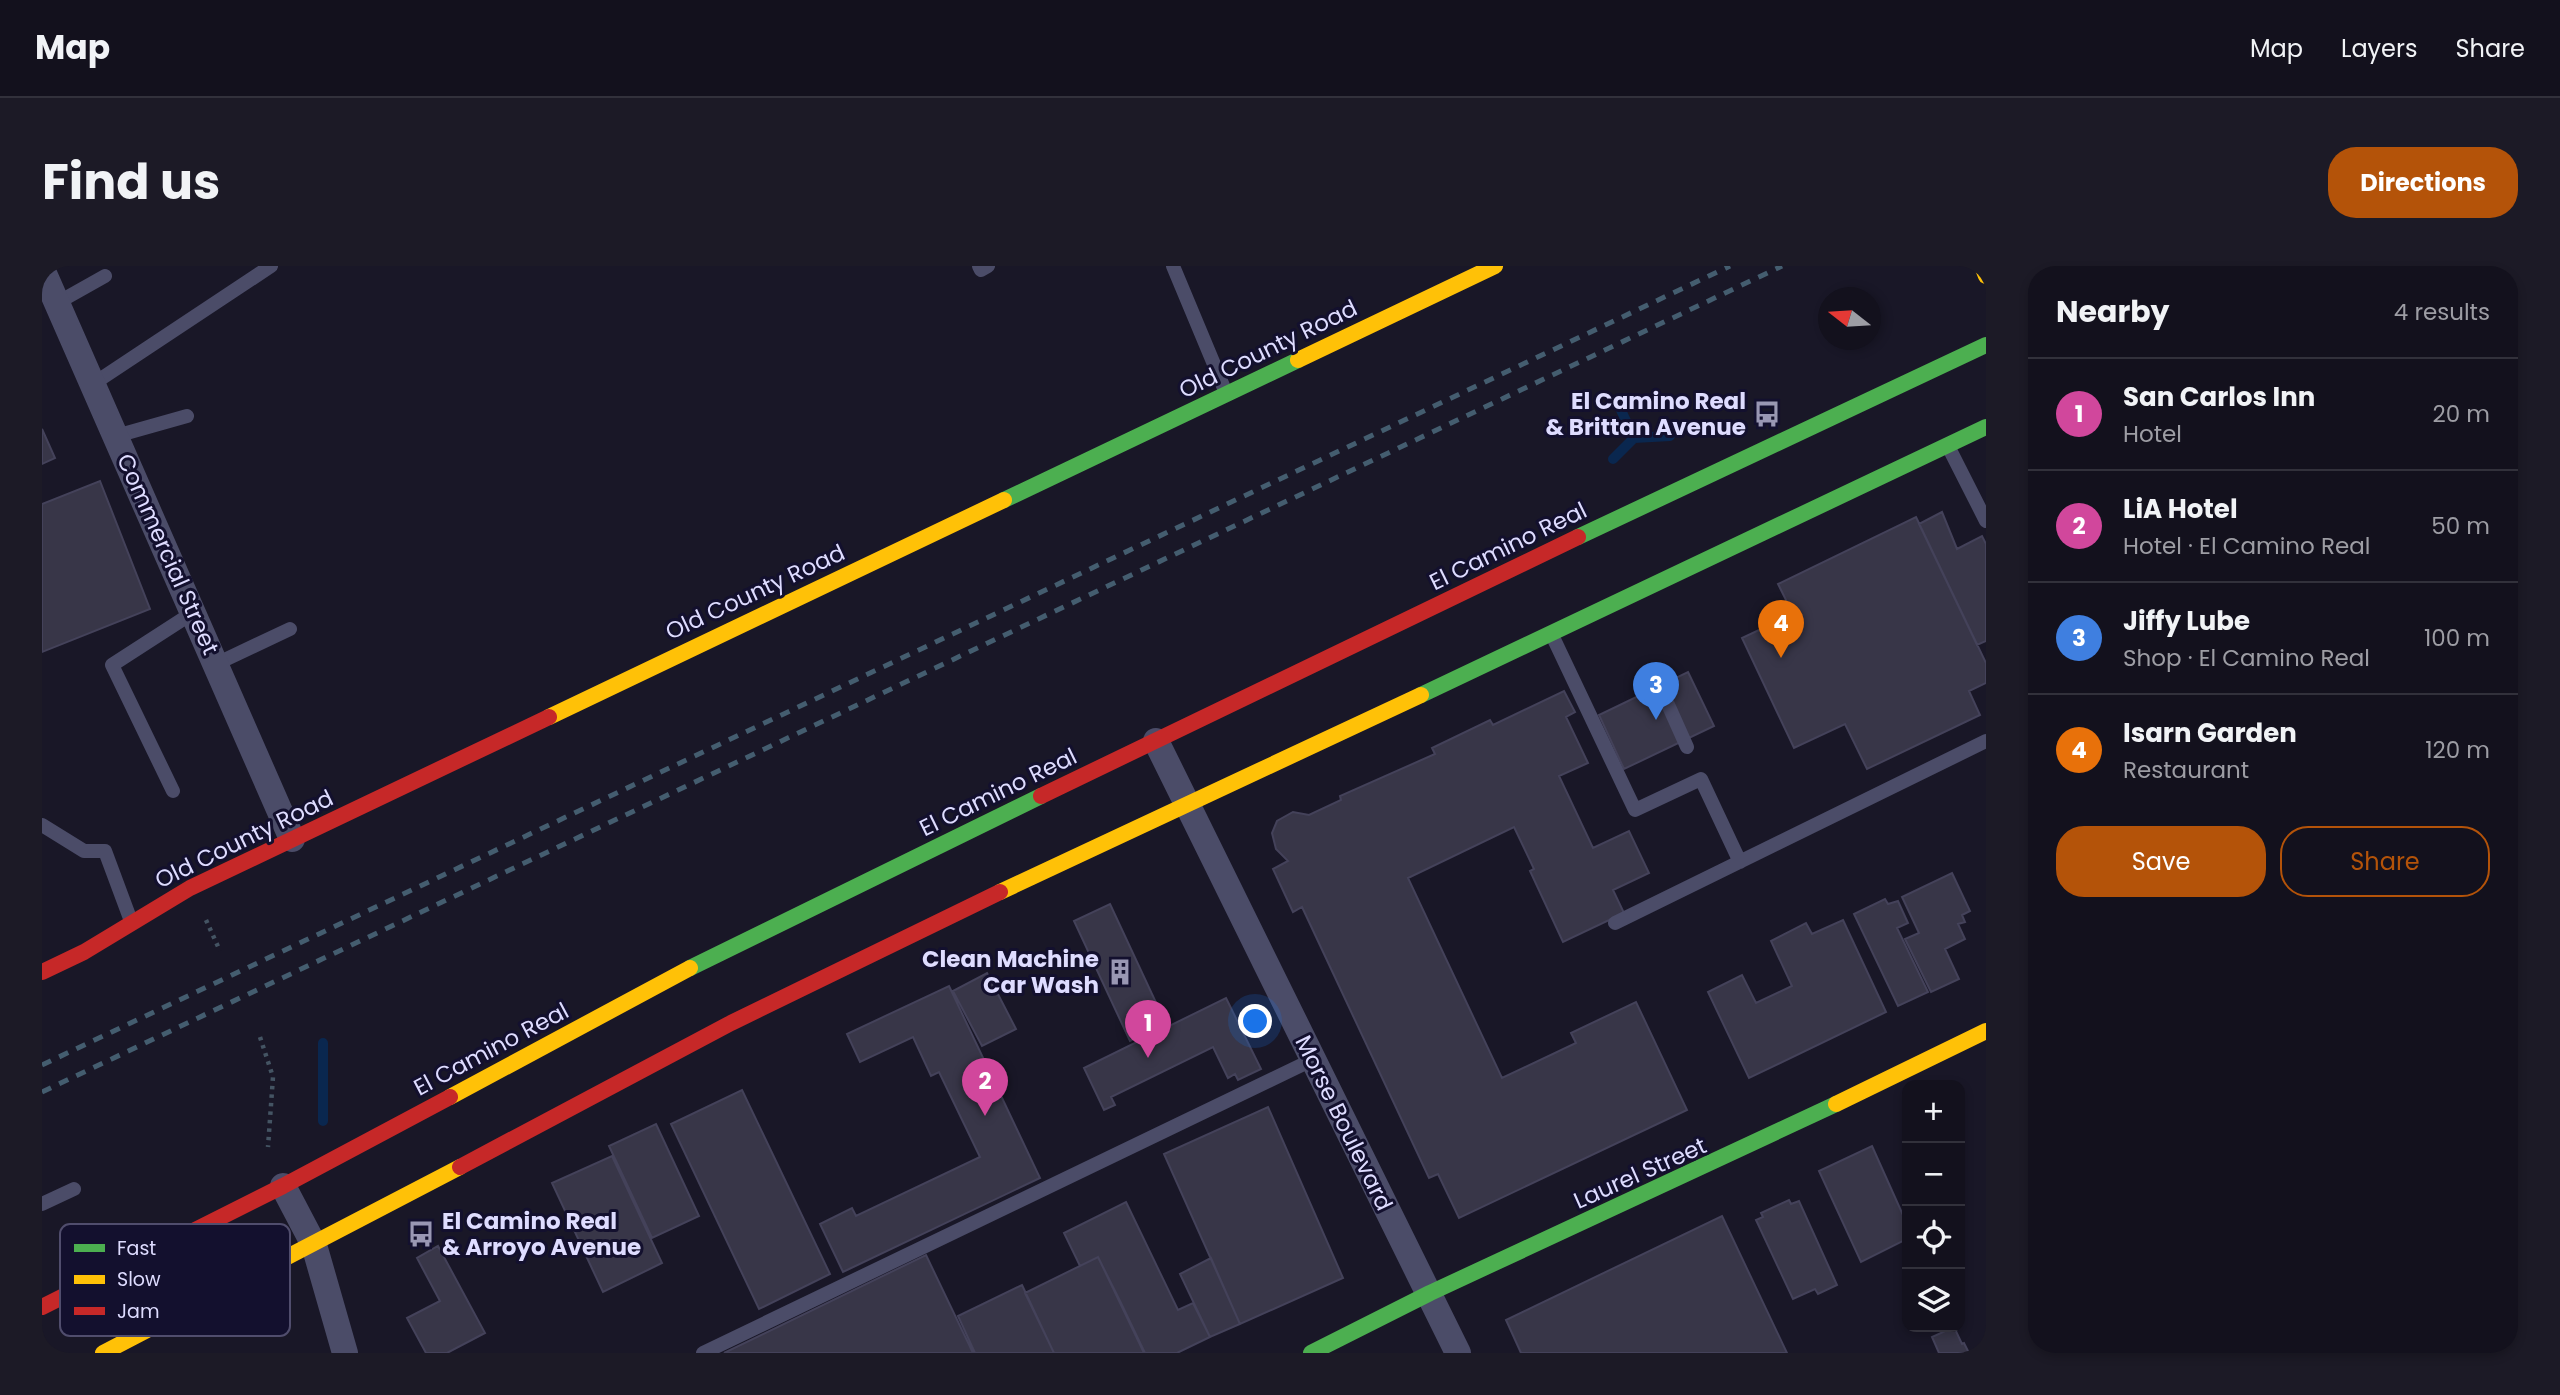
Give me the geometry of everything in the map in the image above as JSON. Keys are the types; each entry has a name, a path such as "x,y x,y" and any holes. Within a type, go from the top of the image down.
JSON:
{"main road":[{"name":"Old County Road","path":"42,972 84,952 190,888 1495,266"},
{"path":"1982,266 1986,276"},
{"name":"El Camino Real","path":"207,1224 740,941 1779,440 1986,345"},
{"path":"290,1257 731,1023 1021,882 1188,806 1986,427"},
{"name":"Laurel Street","path":"1311,1353 1430,1293 1728,1157 1986,1031"},
{"name":"El Camino Real","path":"42,1307 60,1298"},
{"path":"103,1353 136,1336"}],"street":[{"name":"Commercial Street","path":"42,269 292,839"},
{"name":"Morse Boulevard","path":"1156,741 1458,1353"},
{"path":"283,1186 314,1245 345,1353"}],"lane":[{"path":"93,384 271,266"},
{"path":"979,266 981,270 988,266"},
{"path":"1172,266 1227,394"},
{"path":"57,303 105,276"},
{"path":"116,436 187,416"},
{"path":"1948,446 1985,518"},
{"path":"173,790 112,665 194,612"},
{"path":"216,663 290,629"},
{"path":"1551,632 1635,810 1701,779 1740,862"},
{"path":"1657,680 1687,747"},
{"path":"1615,923 1986,741"},
{"path":"42,825 84,851 105,851 132,922"},
{"path":"704,1353 1312,1060"},
{"path":"42,1204 74,1189"}],"path":[{"path":"205,919 220,951"},
{"path":"260,1037 273,1077 268,1147"}],"building":[{"path":"42,429 55,458 42,464"},
{"path":"100,481 150,609 42,652 42,504"},
{"path":"1942,512 1957,549 1982,536 1986,544 1986,641 1977,645 1919,524"},
{"path":"1916,517 1986,663 1986,683 1969,691 1980,715 1867,769 1845,724 1794,748 1742,638 1793,614 1778,584"},
{"path":"1688,672 1714,726 1624,769 1599,715"},
{"path":"1564,691 1575,712 1566,717 1588,763 1559,776 1593,848 1629,831 1649,873 1613,890 1624,913 1563,942 1530,871 1534,869 1514,827 1408,878 1502,1078 1576,1043 1571,1033 1636,1002 1687,1110 1459,1218 1438,1174 1429,1178 1302,907 1293,912 1273,869 1288,861 1276,849 1272,833 1277,821 1293,812 1309,815 1341,800 1340,796 1435,754 1432,748 1490,720 1493,725"},
{"path":"1952,873 1970,911 1962,915 1965,922 1958,924 1965,939 1945,949 1959,979 1931,992 1905,939 1919,933 1902,897"},
{"path":"1885,899 1888,904 1898,901 1908,923 1897,928 1928,992 1898,1006 1854,914"},
{"name":"Clean Machine Car Wash","path":"1110,904 1166,1024 1130,1041 1074,921"},
{"path":"1843,920 1886,1012 1749,1078 1708,992 1742,975 1756,1003 1792,986 1771,941 1806,923 1812,934"},
{"path":"987,973 1016,1029 982,1046 953,991"},
{"path":"949,986 1040,1178 843,1272 820,1224 852,1208 856,1216 980,1157 939,1072 931,1076 913,1037 860,1062 847,1034"},
{"path":"1226,998 1261,1069 1238,1080 1235,1074 1228,1078 1213,1047 1111,1097 1115,1105 1104,1110 1084,1068"},
{"path":"742,1090 830,1274 759,1309 671,1124"},
{"path":"1268,1107 1343,1278 1240,1324 1164,1154"},
{"path":"656,1124 699,1216 652,1238 609,1146"},
{"path":"1872,1146 1902,1213 1902,1242 1861,1262 1819,1171"},
{"path":"612,1156 662,1263 603,1292 552,1183"},
{"path":"1789,1200 1791,1204 1799,1201 1837,1285 1818,1294 1815,1289 1793,1299 1756,1220 1763,1217 1761,1213"},
{"path":"1126,1202 1178,1310 1193,1303 1210,1337 1177,1353 1144,1353 1098,1257 1080,1266 1064,1233"},
{"path":"1722,1216 1787,1353 1521,1353 1506,1320"},
{"path":"438,1246 485,1333 447,1353 426,1353 407,1318 440,1301 417,1258"},
{"path":"926,1255 973,1353 724,1353"},
{"path":"1098,1257 1145,1353 1054,1353 1025,1293"},
{"path":"1211,1258 1240,1324 1210,1337 1180,1274"},
{"path":"1022,1285 1054,1353 975,1353 958,1316"},
{"path":"1943,1332 1956,1332 1969,1353 1939,1353 1932,1337"}],"waterway":[{"path":"1620,408 1634,438"},
{"path":"1634,438 1670,436"},
{"path":"1613,459 1634,438"},
{"path":"323,1043 323,1121"}],"railway":[{"path":"42,1065 1730,266"},
{"path":"42,1092 1782,266"}],"traffic: fast":[{"path":"1578,537 1986,345"},
{"path":"1004,500 1298,360"},
{"path":"1421,695 1986,427"},
{"path":"690,968 1041,796"},
{"path":"1311,1353 1430,1293 1836,1104"}],"traffic: slow":[{"path":"1298,360 1495,266"},
{"path":"1982,266 1986,276"},
{"path":"549,717 1004,500"},
{"path":"1000,892 1421,695"},
{"path":"450,1097 690,968"},
{"path":"1836,1104 1986,1031"},
{"path":"290,1256 460,1167"},
{"path":"103,1353 136,1336"}],"traffic: jam":[{"path":"1041,796 1578,537"},
{"path":"42,972 84,952 190,888 549,717"},
{"path":"460,1167 731,1023 1000,892"},
{"path":"207,1224 450,1097"},
{"path":"42,1307 60,1298"}],"place":[{"name":"El Camino Real & Brittan Avenue","path":"1767,414"},
{"name":"Isarn Garden","path":"1781,658"},
{"name":"Jiffy Lube","path":"1656,720"},
{"name":"Clean Machine Car Wash","path":"1120,972"},
{"name":"San Carlos Inn","path":"1148,1058"},
{"name":"LiA Hotel","path":"985,1116"},
{"name":"El Camino Real & Arroyo Avenue","path":"421,1234"}]}
